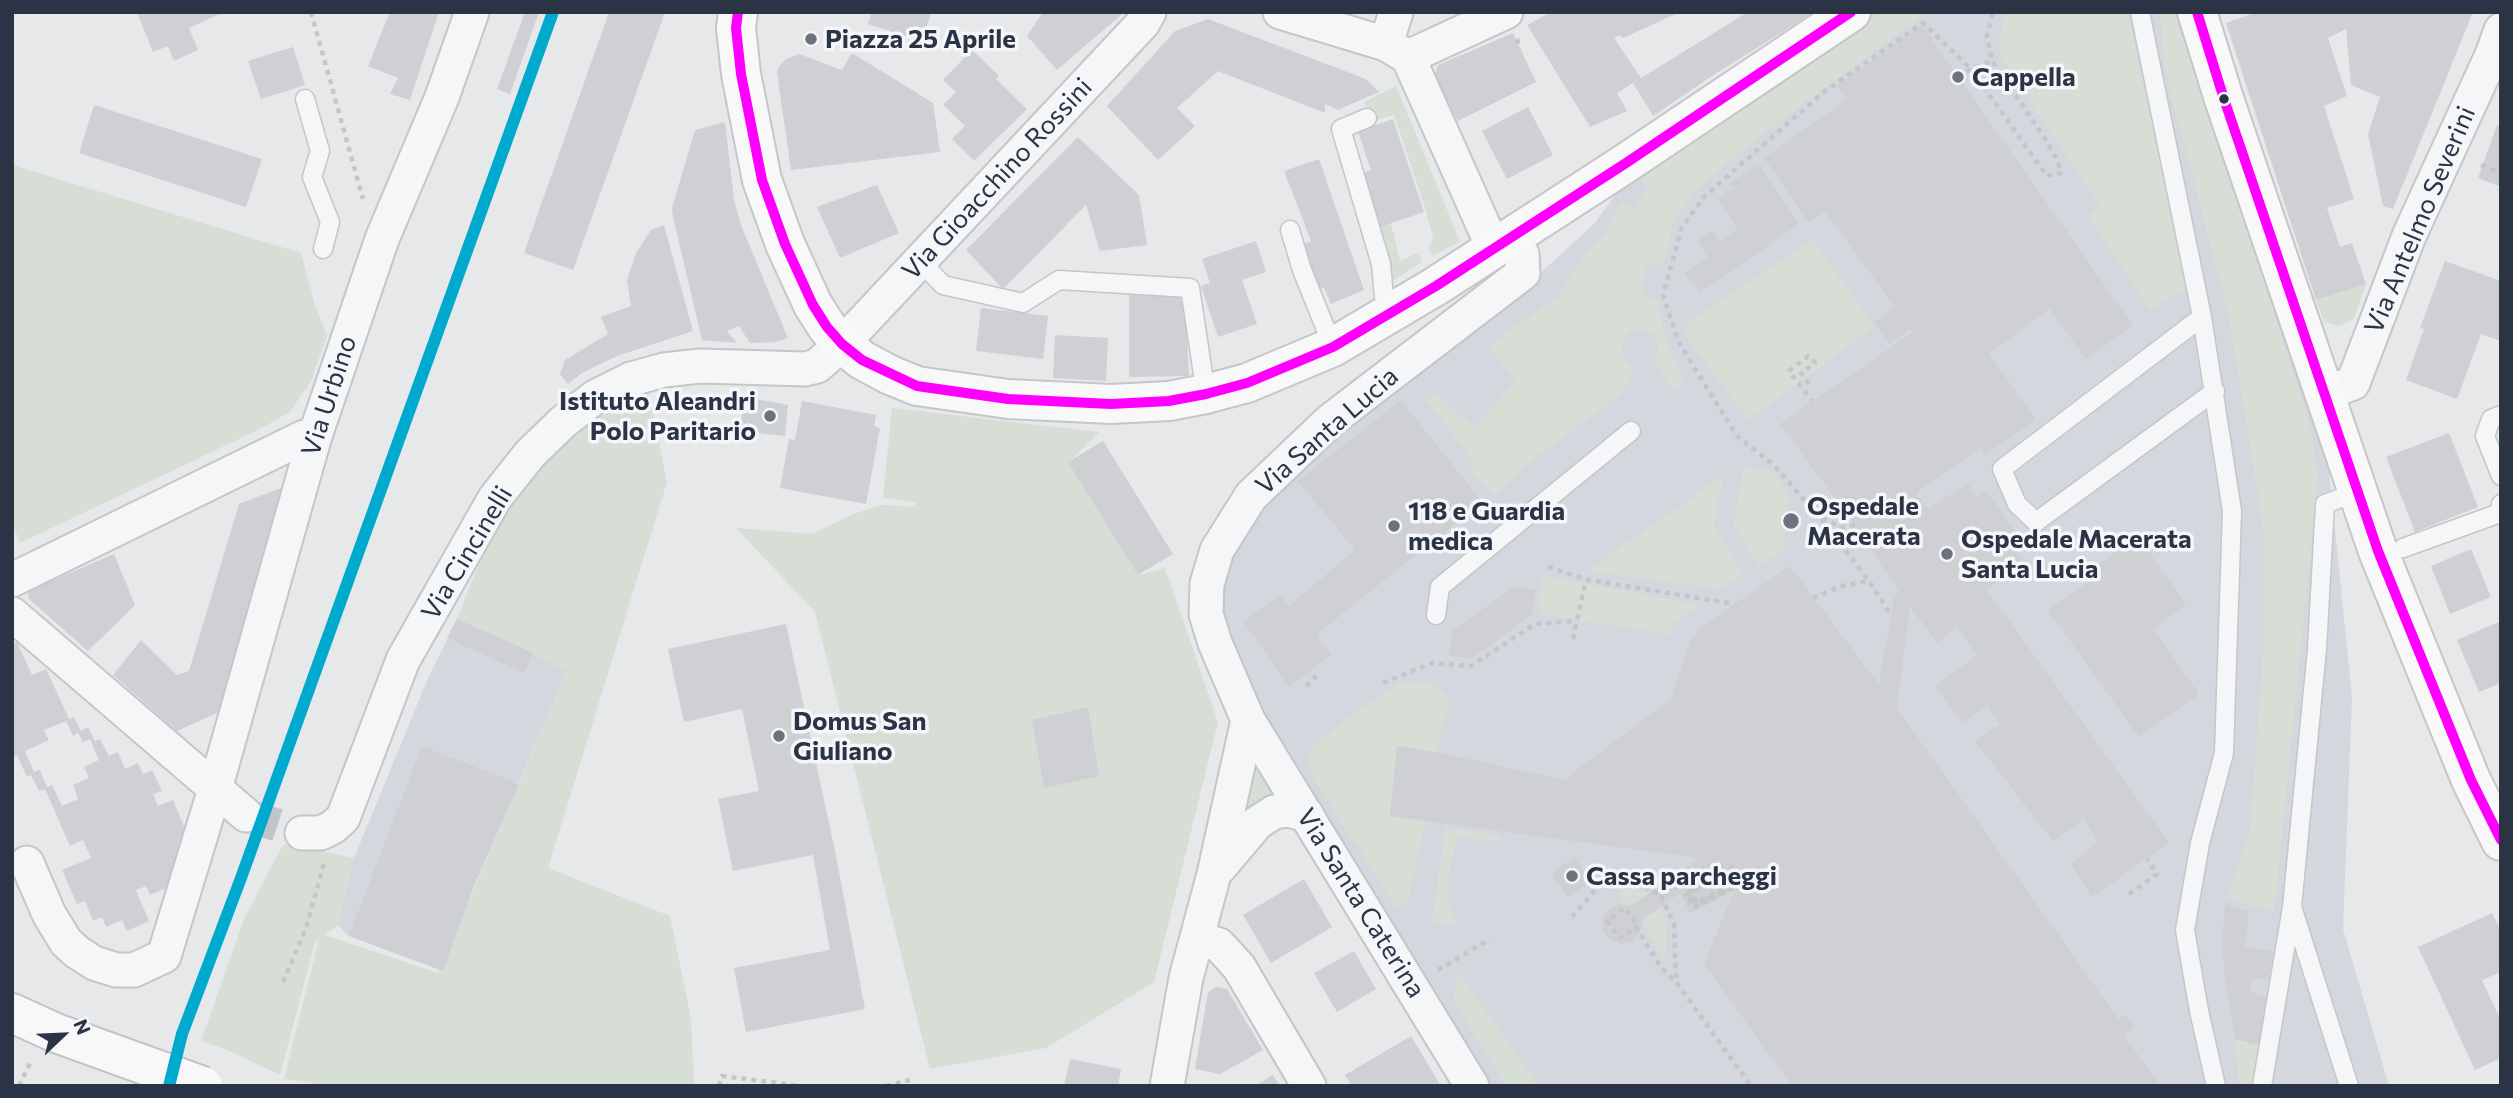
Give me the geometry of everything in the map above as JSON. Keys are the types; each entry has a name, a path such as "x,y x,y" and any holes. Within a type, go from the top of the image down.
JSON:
{"main road":[{"path":"738,12 736,27 741,74 762,180 785,244 813,305 842,344 862,360 917,386 1008,398 1111,404 1169,401 1206,394 1247,383 1333,347 1391,314 1626,163 1852,12"},
{"path":"2197,12 2378,551 2471,780 2501,841"},
{"path":"12,1013 56,1033 203,1086"}],"street":[{"name":"Via Urbino","path":"27,863 66,942 94,962 117,970 134,970 164,956 215,789 314,439 382,239 442,97 472,12"},
{"name":"Via Gioacchino Rossini","path":"842,344 1143,23 1149,12"},
{"path":"1280,12 1397,51 1506,12"},
{"path":"1396,12 1397,51 1501,242"},
{"name":"Via Antelmo Severini","path":"2325,394 2353,383 2409,236 2501,30"},
{"name":"Via Santa Lucia","path":"1248,720 1215,643 1206,614 1208,584 1217,550 1251,496 1331,420 1523,273 1522,254 1501,242"},
{"name":"Via Cincinelli","path":"312,833 333,827 343,818 403,660 495,498 530,454 563,422 595,397 631,379 664,370 700,366 805,369 817,366 842,344"},
{"path":"12,580 304,437 314,439"},
{"path":"12,614 246,815"},
{"path":"1167,1086 1186,978 1214,874 1248,720"},
{"name":"Via Santa Caterina","path":"1248,720 1472,1086"},
{"path":"1214,874 1257,823 1274,812 1289,810 1307,815"},
{"path":"1197,938 1219,945 1239,967 1309,1086"}],"lane":[{"path":"2140,12 2202,317 2232,510 2224,753 2200,844 2185,930 2216,1086"},
{"path":"305,99 320,150 312,177 330,222 323,249"},
{"path":"1367,118 1341,129 1381,264 1384,297 1391,314"},
{"path":"1290,230 1301,270 1333,347"},
{"path":"920,261 943,285 1023,303 1059,281 1190,288 1206,394"},
{"path":"2202,317 2002,469 2017,504 2036,522 2215,391"},
{"path":"2501,415 2491,419 2485,436 2501,476"},
{"path":"1436,615 1440,587 1631,431"},
{"path":"2262,1086 2292,907 2317,649 2325,504 2357,492"},
{"path":"2403,548 2500,513 2501,504"},
{"path":"2292,907 2349,1086"}],"path":[{"path":"312,12 372,233 382,239"},
{"path":"1891,615 1869,581 1775,466 1737,436 1679,343 1663,295 1682,227 1705,196 1825,91 1923,23 1972,69 2047,176 2061,173 2044,137 1992,61 1987,36 1993,12"},
{"path":"1958,77 1992,61"},
{"path":"2481,165 2501,173"},
{"path":"1809,384 1801,373 1815,363 1808,356 1789,371 1812,401"},
{"path":"1818,516 1841,527 1855,525"},
{"path":"1548,567 1589,580 1729,603"},
{"path":"1573,639 1585,584 1589,580"},
{"path":"1813,598 1840,586 1869,581"},
{"path":"1383,683 1432,663 1471,666 1535,624 1576,621"},
{"path":"1306,686 1315,678 1310,671"},
{"path":"283,982 306,928 327,853 312,833"},
{"path":"2129,894 2157,874 2147,859"},
{"path":"1661,896 1698,873 1734,867"},
{"path":"1698,873 1701,879 1704,886 1695,890 1686,895 1693,908 1735,887 1727,873 1718,878 1708,883 1698,888 1688,893 1692,900 1695,906 1733,887 1730,880 1726,872 1717,877 1707,882 1698,887 1689,891 1692,898 1696,904 1732,887 1728,879 1724,872 1713,878 1701,884 1690,890 1693,896 1697,902 1730,886"},
{"path":"1572,917 1597,888 1612,879 1633,880 1661,896 1674,924 1676,982"},
{"path":"1635,923 1624,908 1606,921 1620,938 1636,927 1660,966 1676,982 1751,1086"},
{"path":"1428,976 1490,939"},
{"path":"19,1086 31,1061"},
{"path":"719,1086 722,1076 801,1086"},
{"path":"886,1086 910,1080"}],"shaded area":[{"name":"Ospedale Macerata","path":"1866,12 2182,12 2325,430 2352,698 2343,929 2389,1086 1484,1086 1241,681 1221,625 1219,584 1226,556 1271,487 1535,278 1594,224 1631,173"},
{"path":"1880,12 1928,12 1768,130 1692,193 1672,225 1664,265 1645,262 1643,295 1657,299 1664,336 1685,381 1675,391 1655,361 1658,351 1656,338 1646,330 1633,330 1625,336 1622,348 1623,357 1633,368 1623,393 1525,466 1495,496 1471,472 1475,463 1426,400 1435,393 1474,427 1517,380 1487,347 1557,297 1586,253 1604,234 1621,202 1635,210 1648,186 1637,176"},
{"path":"2006,12 2127,12 2189,287 2150,311 2089,217 2100,206 2002,58 1999,39"},
{"path":"2159,12 2173,12 2206,95 2202,97 2208,114 2211,114 2311,429 2318,479 2274,912 2226,898 2250,830 2264,639 2265,540 2228,312 2163,63"},
{"path":"1396,86 1460,241 1433,256 1429,249 1433,238 1426,211 1394,115 1373,121 1364,102"},
{"path":"12,165 301,253 315,305 327,336 311,381 290,412 258,430 20,543 12,521"},
{"path":"1391,223 1400,261 1418,253 1422,262 1387,284 1388,258 1380,226"},
{"path":"1813,239 1874,327 1749,420 1685,336 1689,321"},
{"path":"2366,284 2354,319 2339,326 2324,322 2316,300"},
{"path":"648,389 667,482 548,868 670,916 691,1018 694,1086 317,1086 310,1082 284,1079 319,939 315,942 280,1075 230,1051 201,1041 244,919 283,845 290,844 354,858 338,925 325,935 438,973 567,671 457,619 496,520 529,470 589,417"},
{"path":"892,408 1099,432 1069,462 1138,575 1165,568 1218,722 1154,982 1046,1048 930,1069 815,612 736,528 812,534 856,513 881,505 915,507 915,502 883,498"},
{"path":"1744,467 1772,471 1789,494 1783,551 1759,566 1733,525"},
{"path":"1723,476 1714,527 1744,575 1721,589 1586,571"},
{"path":"1541,575 1701,605 1671,623 1674,635 1539,614"},
{"path":"457,619 534,653 567,671 474,886 443,971 349,936 338,925 354,858 427,681"},
{"path":"1402,681 1432,684 1450,699 1436,752 1397,746 1390,816 1425,822 1408,902 1395,907 1357,842 1352,841 1316,781 1308,762 1312,746"},
{"path":"1253,759 1274,795 1251,805 1245,811"},
{"path":"1445,827 1502,836 1501,840 1489,841 1457,837 1448,877 1447,898 1458,926 1432,923"},
{"path":"1617,887 1635,888 1646,893 1663,911 1667,934 1664,962 1633,904 1623,902"},
{"path":"1458,971 1539,1086 1506,1086 1453,999"},
{"path":"2235,1039 2259,1045 2254,1086 2239,1086"}],"building":[{"path":"137,12 224,12 189,28 198,50 174,61 168,46 153,52"},
{"path":"390,12 439,12 410,100 390,94 398,78 368,66"},
{"path":"525,12 539,12 510,94 497,89"},
{"path":"609,12 665,12 573,270 524,253"},
{"path":"872,12 932,12 921,41 868,24"},
{"path":"1043,12 1119,12 1121,15 1057,70 1027,36"},
{"path":"1551,12 1680,12 1623,38 1620,35 1614,38 1641,78 1748,12 1814,12 1653,116 1633,83 1617,93 1627,111 1590,127 1527,25"},
{"path":"2257,12 2473,12 2393,209 2383,206 2368,134 2380,97 2351,85 2346,29 2328,38 2347,96 2324,106 2354,199 2327,208 2340,247 2352,243 2366,284 2316,300 2226,23"},
{"path":"1208,19 1366,79 1379,92 1338,110 1325,104 1325,113 1218,71 1177,108 1195,126 1158,160 1107,106 1175,31"},
{"name":"Ospedale Macerata Santa Lucia","path":"1922,25 2133,326 2086,359 2050,309 1989,353 2035,419 1986,455 1980,448 1916,493 1928,509 1968,483 1976,497 1985,490 2004,515 2022,541 2014,547 2025,561 1987,590 2169,843 2092,897 2071,864 2097,842 2084,819 2053,841 1975,741 2000,724 1987,706 1962,723 1935,686 1977,655 1957,627 1938,643 1910,607 1897,708 2119,1020 2125,1014 2134,1027 2124,1036 2161,1086 1792,1086 1704,964 1734,891 1690,913 1680,893 1641,921 1640,933 1632,941 1621,944 1610,940 1603,930 1603,919 1609,909 1619,904 1631,906 1699,858 1390,816 1397,746 1564,780 1672,698 1690,641 1701,627 1790,566 1879,685 1894,598 1899,592 1855,525 1780,424 1913,332 1910,329 1889,344 1874,322 1895,307 1825,211 1809,222 1764,158 1847,99 1837,86"},
{"path":"1513,33 1536,82 1458,121 1434,78 1438,65"},
{"path":"293,47 305,85 261,99 248,61"},
{"path":"972,50 999,76 996,79 1027,109 974,161 952,139 965,126 943,105 956,92 943,80"},
{"path":"852,53 933,103 940,152 791,170 777,73 779,66 786,59 799,54 842,70"},
{"path":"94,105 262,159 246,207 79,153"},
{"path":"1528,107 1553,155 1507,179 1482,131"},
{"path":"1393,119 1424,212 1377,228 1358,175 1371,170 1358,131"},
{"path":"725,122 734,200 741,225 788,338 776,342 750,343 739,326 727,331 737,343 702,340 673,217 672,208 695,130"},
{"path":"2497,125 2501,126 2501,187 2478,178"},
{"path":"1078,137 1139,195 1147,245 1100,251 1086,205 1003,289 966,250"},
{"path":"1319,159 1364,290 1331,304 1324,287 1317,290 1300,245 1311,241 1284,171"},
{"path":"1758,164 1799,224 1700,293 1685,273 1708,257 1697,241 1713,230 1720,241 1738,228 1717,199 1733,188 1729,184"},
{"path":"877,185 899,233 840,258 817,207"},
{"path":"664,225 693,331 617,356 582,373 568,384 560,374 565,360 608,334 601,317 631,306 627,280 636,253 651,230"},
{"path":"1256,241 1266,272 1242,280 1257,324 1218,337 1201,286 1210,283 1202,259"},
{"path":"2445,261 2501,281 2501,341 2481,334 2457,399 2406,380 2424,329 2420,328"},
{"path":"1129,295 1185,296 1189,376 1129,377"},
{"path":"981,308 1048,316 1043,359 976,351"},
{"path":"1055,335 1108,338 1106,381 1053,378"},
{"path":"744,397 788,405 785,436 740,431"},
{"name":"118 e Guardia medica","path":"1401,400 1482,502 1316,635 1331,655 1289,687 1243,621 1280,595 1289,606 1355,550 1298,481"},
{"path":"802,401 876,415 874,426 880,428 866,504 780,488 789,439 795,440"},
{"path":"2449,433 2478,507 2415,532 2386,457"},
{"path":"1103,441 1173,554 1138,575 1068,462"},
{"path":"291,484 221,711 177,731 113,675 141,640 177,675 189,671 239,504"},
{"path":"2138,536 2186,605 2153,629 2199,694 2139,737 2048,610 2097,576 2092,569"},
{"path":"2471,549 2491,597 2450,614 2431,566"},
{"path":"114,554 135,605 88,651 29,599 28,591"},
{"path":"1514,587 1536,590 1532,615 1472,658 1449,656 1453,630"},
{"path":"457,619 534,653 524,673 447,638"},
{"path":"2501,621 2501,683 2479,692 2457,640"},
{"name":"Domus San Giuliano","path":"786,624 835,851 865,1009 746,1032 734,968 830,950 813,855 733,871 718,799 759,791 742,709 684,722 668,649"},
{"path":"17,642 32,675 46,669 69,719 74,717 81,731 88,727 95,741 100,739 109,756 118,752 125,769 138,763 143,774 152,770 162,791 153,794 158,806 173,800 189,838 178,843 188,868 170,877 173,885 150,895 146,886 136,890 149,921 127,931 122,920 106,927 102,917 93,921 85,901 77,904 62,870 91,858 83,840 70,846 45,789 39,791 31,775 27,777 17,755 12,757 12,644","holes":["66,721 73,736 78,733 83,742 90,739 99,760 84,767 89,778 73,785 78,799 62,806 52,785 47,787 40,770 34,772 25,751 49,740 44,730"]},
{"path":"1088,707 1099,776 1044,788 1032,720"},
{"path":"422,746 519,784 474,886 443,971 349,936"},
{"path":"1574,857 1591,880 1568,897 1551,874"},
{"path":"1304,879 1332,927 1271,963 1243,915"},
{"path":"2225,904 2249,911 2245,946 2273,952 2268,980 2253,978 2250,992 2266,997 2259,1045 2235,1039 2226,988 2222,942"},
{"path":"2492,913 2501,931 2501,972 2482,980 2501,1021 2501,1058 2475,1070 2418,947"},
{"path":"1354,951 1376,989 1337,1012 1314,973"},
{"path":"1216,987 1227,989 1263,1050 1220,1074 1195,1069 1208,992"},
{"path":"1411,1036 1441,1086 1352,1086 1345,1075"},
{"path":"1070,1059 1121,1069 1118,1086 1064,1086"},
{"path":"1273,1075 1280,1086 1255,1086"}],"tunnel":[{"path":"246,815 302,833"}],"transit line":[{"path":"169,1086 182,1034 241,878 553,12"},
{"path":"738,12 736,28 741,74 762,180 785,244 813,305 842,344 862,360 917,386 1008,399 1111,404 1169,401 1206,394 1247,383 1333,347 1436,286 1851,12"},
{"path":"2197,12 2378,551 2471,780 2501,840"}],"place":[{"name":"Piazza 25 Aprile","path":"811,39"},
{"name":"Cappella","path":"1958,77"},
{"name":"Istituto Aleandri Polo Paritario","path":"770,416"},
{"name":"Ospedale Macerata","path":"1791,521"},
{"name":"118 e Guardia medica","path":"1394,526"},
{"name":"Ospedale Macerata Santa Lucia","path":"1947,554"},
{"name":"Domus San Giuliano","path":"779,736"},
{"name":"Cassa parcheggi","path":"1572,876"}]}
